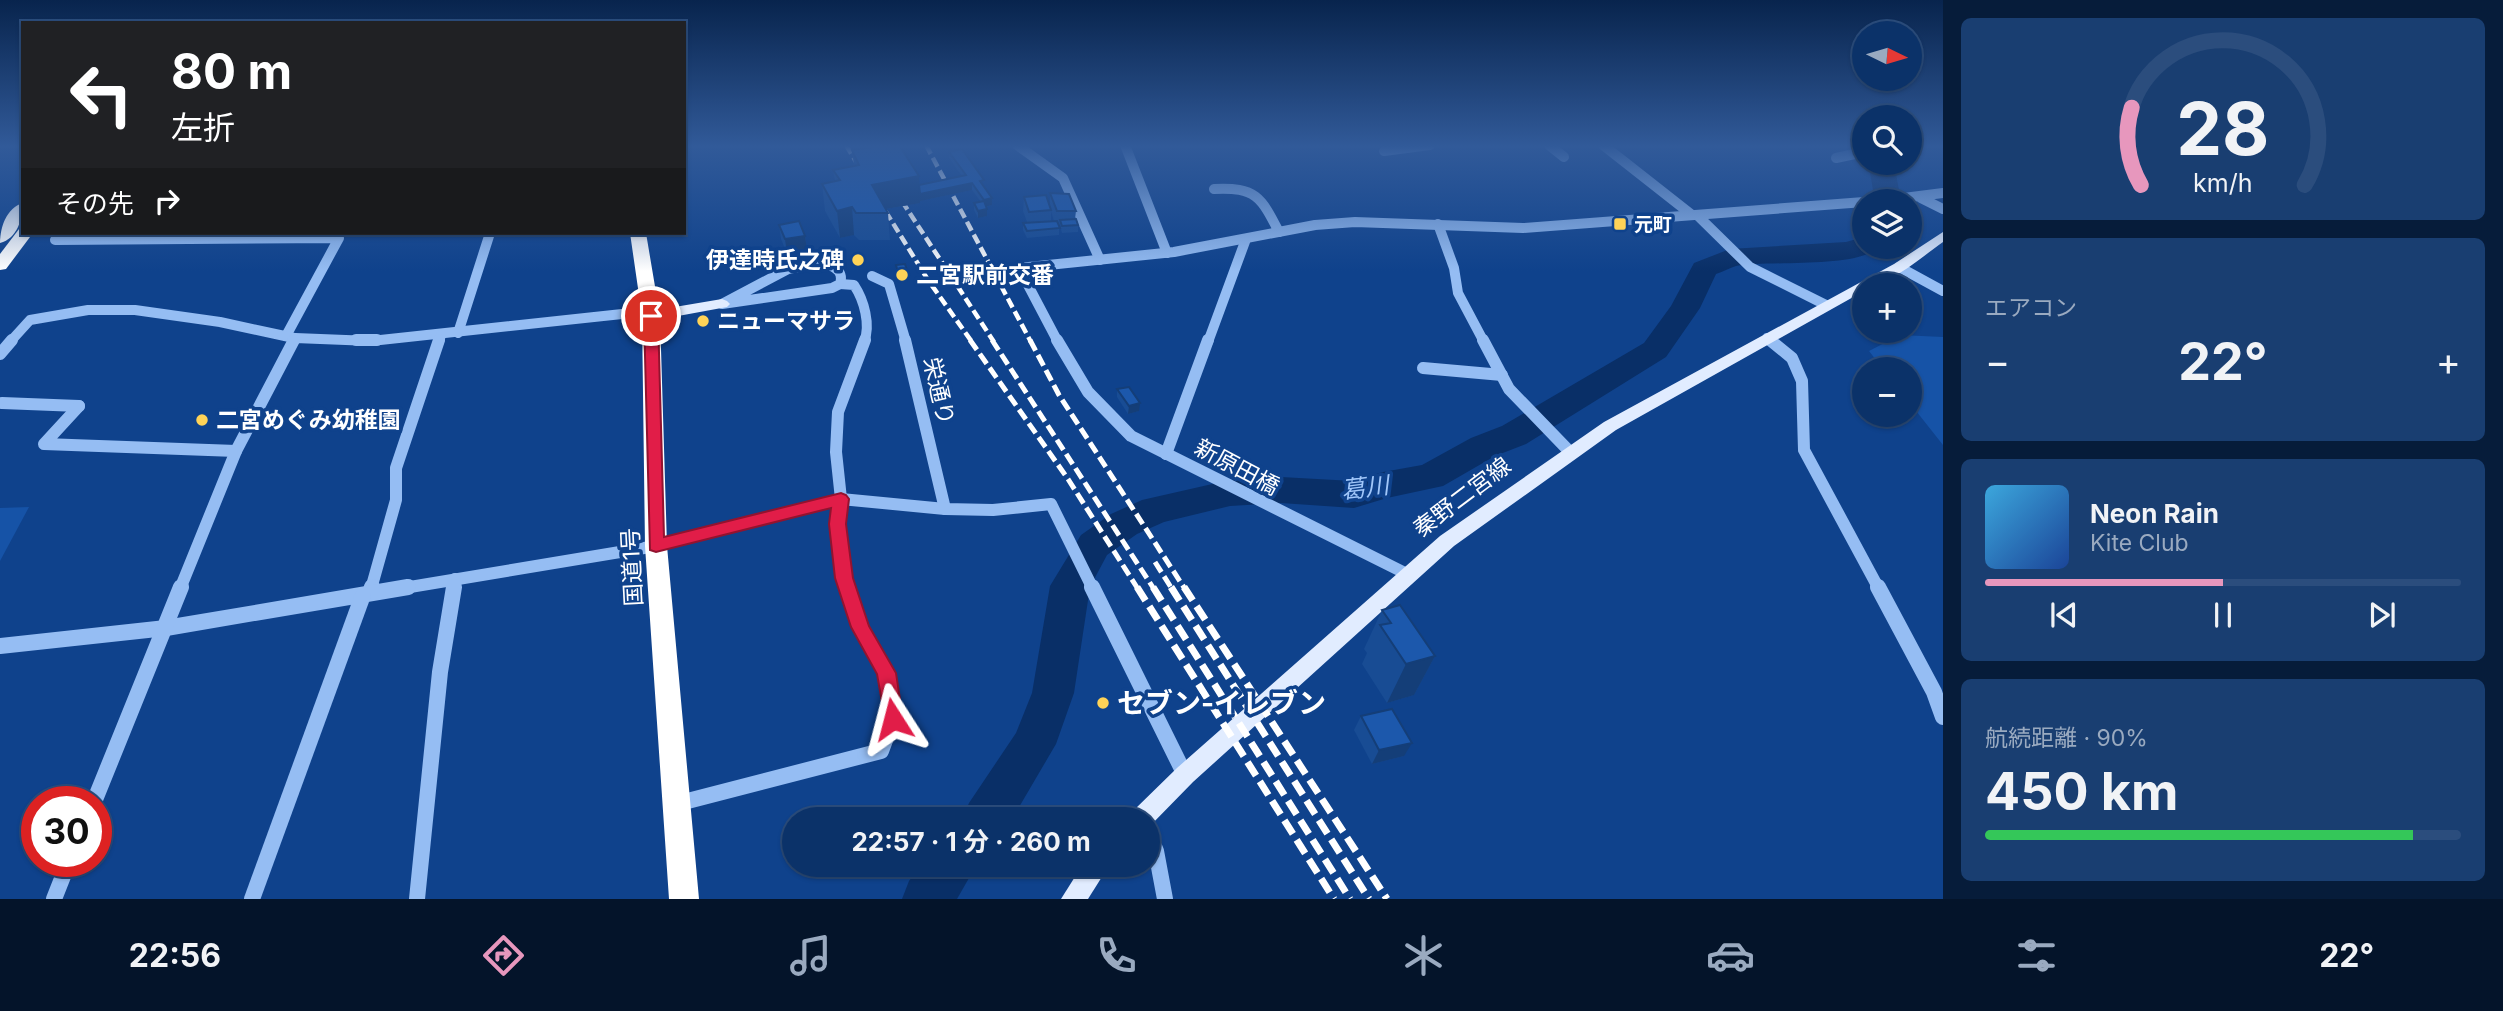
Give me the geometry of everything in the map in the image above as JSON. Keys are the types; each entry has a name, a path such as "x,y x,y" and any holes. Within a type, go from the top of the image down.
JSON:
{"highway":[{"path":"0,238 21,211"},
{"path":"0,265 23,235"},
{"name":"国道1号","path":"638,235 651,313 656,546 684,899"}],"main road":[{"name":"秦野二宮線","path":"1887,273 1941,239"},
{"name":"秦野二宮線","path":"1154,807 1185,775 1407,574 1570,452 1852,291"},
{"path":"651,313 722,304"},
{"path":"1073,899 1089,877"}],"street":[{"path":"1067,187 1100,260 1167,253 1279,232 1355,222 1523,228 1852,203"},
{"path":"1143,187 1150,212 1167,253"},
{"path":"1214,189 1219,187"},
{"path":"1242,187 1252,190 1263,203 1279,232"},
{"path":"1658,187 1695,215 1751,267 1826,305"},
{"path":"1922,197 1943,193"},
{"path":"1922,200 1943,209"},
{"path":"1438,224 1454,268 1458,293 1509,389 1570,452"},
{"path":"458,333 489,235"},
{"path":"55,240 339,238 236,451 101,786"},
{"path":"1170,456 1246,239"},
{"name":"新原田橋","path":"1100,260 1019,268 1038,309 1088,392 1131,436 1407,574"},
{"path":"722,304 788,269 825,262 839,270 842,278 840,284"},
{"path":"1899,267 1943,291"},
{"name":"栄通り","path":"872,276 889,284 904,330 945,509"},
{"path":"773,299 766,298 762,292 774,277"},
{"path":"676,804 881,751 893,719 886,673 860,627 844,578 837,524 841,499 836,452 838,412 868,332 861,295 854,285 840,284 832,288 773,299 722,304"},
{"path":"0,354 30,320 57,318 87,310 163,314 290,337 371,341 651,313"},
{"path":"252,899 367,594 397,500 396,468 441,335"},
{"path":"1767,338 1792,358 1802,381 1804,450 1934,692 1943,717"},
{"path":"1423,368 1502,374"},
{"path":"2,403 79,406 44,444 236,451"},
{"path":"0,646 166,628 656,546 841,499 945,509 993,510 1051,504 1185,775"},
{"path":"416,899 440,672 455,579"},
{"path":"1160,872 1165,899"},
{"path":"54,899 63,877"}],"shaded area":[{"path":"1922,336 1943,337 1943,445 1922,418 1922,357 1874,357 1869,351 1884,343 1922,343"},
{"path":"29,507 0,561 0,508"}],"building":[{"path":"824,187 873,187 888,213 856,213 852,207 837,211"},
{"path":"919,187 953,187 920,194"},
{"path":"975,187 984,187 992,198 984,200"},
{"path":"1050,193 1069,194 1076,211 1057,211"},
{"path":"1046,195 1051,210 1029,212 1024,197"},
{"path":"984,201 987,209 978,211 974,203"},
{"path":"1076,219 1078,225 1062,226 1060,220"},
{"path":"799,221 805,236 785,239 779,225"},
{"path":"1057,221 1060,228 1027,231 1023,223"},
{"path":"905,264 907,271 898,272 896,265"},
{"path":"1129,387 1140,403 1129,406 1117,389"},
{"path":"1400,605 1435,656 1406,664 1380,625 1391,623 1382,610"},
{"path":"1392,709 1412,743 1379,750 1361,716"}],"waterway":[{"name":"葛川","path":"994,807 1034,744 1053,693 1070,586 1094,545 1124,524 1155,510 1230,493 1281,490 1354,495 1383,485 1430,477 1483,447 1514,435 1655,350 1685,308 1704,269 1730,258 1852,249"},
{"name":"葛川","path":"927,899 943,877"}],"railway":[{"path":"948,187 1031,342"},
{"path":"894,189 994,342"},
{"path":"878,199 928,280 972,342"},
{"path":"970,340 1068,479 1138,589"},
{"path":"992,340 1154,589"},
{"path":"1030,340 1059,395 1185,589"},
{"path":"1155,562 1172,589"},
{"path":"1137,587 1334,899"},
{"path":"1153,587 1350,899"},
{"path":"1171,587 1369,899"},
{"path":"1184,587 1387,899"}],"place":[{"name":"元町","path":"1620,224"},
{"name":"伊達時氏之碑","path":"858,260"},
{"name":"二宮駅前交番","path":"902,275"},
{"name":"ニューマサラ","path":"703,321"},
{"name":"二宮めぐみ幼稚園","path":"202,420"},
{"name":"セブン-イレブン","path":"1103,703"}],"route":[{"path":"651,316 656,546 841,499 837,524 844,578 860,627 886,673 893,719"}]}
